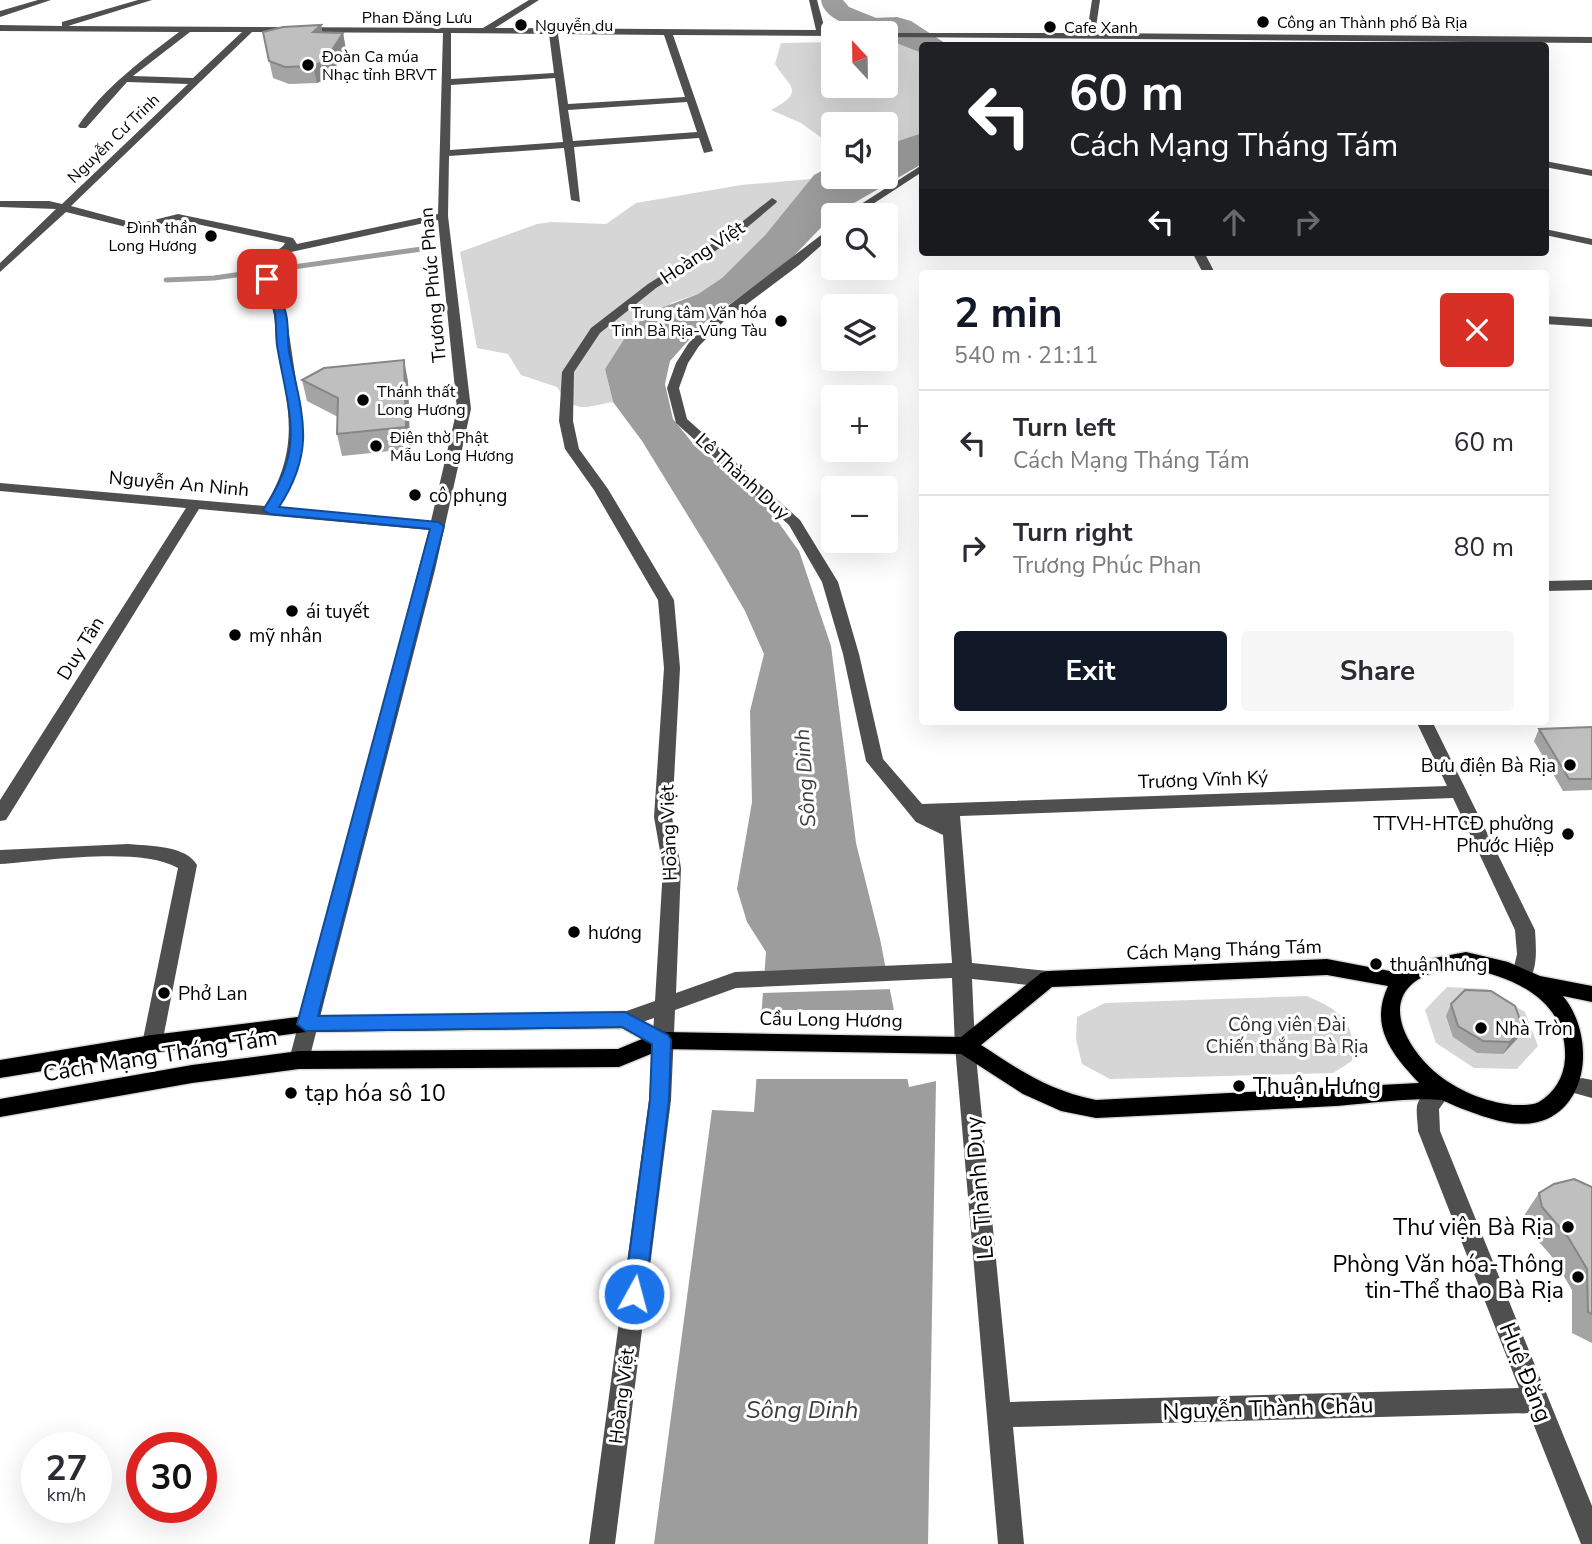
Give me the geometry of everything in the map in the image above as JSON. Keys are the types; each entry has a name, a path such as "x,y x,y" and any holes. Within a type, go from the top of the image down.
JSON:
{"main road":[{"path":"1528,979 1559,1001 1577,1023 1587,1047 1588,1079 1564,1103 1538,1113 1506,1114 1484,1109 1441,1091 1416,1070 1398,1047 1390,1023 1391,1000 1401,981 1418,968 1440,961 1466,960 1495,965 1528,979 1592,994"},
{"name":"Cách Mạng Tháng Tám","path":"1048,979 1327,967 1401,981"},
{"path":"1048,979 965,1046 1031,1088 1061,1102 1096,1109 1441,1091"},
{"name":"Cách Mạng Tháng Tám","path":"0,1069 152,1044 306,1024 625,1020 662,1040"},
{"name":"Cách Mạng Tháng Tám","path":"0,1108 192,1074 299,1060 619,1058 662,1040 728,1040"},
{"name":"Cầu Long Hương","path":"728,1040 934,1043 965,1046"}],"street":[{"path":"0,14 47,0"},
{"path":"54,28 103,11 149,0"},
{"path":"485,32 535,0"},
{"path":"813,0 821,21"},
{"path":"1083,34 1092,27 1096,0"},
{"name":"Phan Đăng Lưu","path":"0,28 821,33"},
{"path":"83,126 93,110 125,79 188,29"},
{"name":"Nguyễn Cư Trinh","path":"0,269 249,30"},
{"name":"Trương Phúc Phan","path":"299,1060 306,1024 438,526 464,408 443,216 447,31"},
{"path":"553,32 576,200"},
{"path":"668,33 708,151"},
{"path":"898,34 1592,40"},
{"path":"985,34 986,42"},
{"path":"1083,34 1086,42"},
{"path":"446,82 559,75"},
{"path":"125,79 195,81"},
{"path":"563,107 691,99"},
{"path":"444,153 703,135"},
{"path":"1549,165 1592,173"},
{"path":"868,203 919,170"},
{"name":"Hoàng Việt","path":"602,1544 660,1100 672,868 663,817 672,668 666,600 620,520 572,449 566,421 568,372 595,331 652,286 727,239 772,201"},
{"path":"0,204 35,202 138,227 178,217 289,240 292,245 268,264 267,279 280,314 283,349 297,407 297,443 290,481 270,510"},
{"path":"287,249 443,216"},
{"path":"1549,233 1592,242"},
{"name":"Lê Thành Duy","path":"821,240 795,263 720,318 688,353 673,388 681,420 795,523 830,582 851,654 875,761 922,817 952,832"},
{"path":"1549,320 1592,323"},
{"name":"Nguyễn An Ninh","path":"0,487 438,526"},
{"name":"Duy Tân","path":"0,815 196,503"},
{"path":"1549,586 1592,585"},
{"path":"1426,725 1525,930 1528,979"},
{"name":"Trương Vĩnh Ký","path":"950,809 1458,792"},
{"path":"917,811 950,809"},
{"name":"Lê Thành Duy","path":"950,809 963,970 965,1046 1012,1544"},
{"path":"0,857 152,850 182,858 188,865 152,1044"},
{"name":"Cách Mạng Tháng Tám","path":"936,972 963,970 1048,979"},
{"name":"Cầu Long Hương","path":"735,980 936,972"},
{"name":"Cách Mạng Tháng Tám","path":"625,1020 735,980"},
{"name":"Huệ Đăng","path":"1441,1091 1428,1106 1429,1131 1592,1539"},
{"name":"Nguyễn Thành Châu","path":"1000,1415 1537,1401"}],"green space":[{"path":"898,41 918,48 919,134 898,141 898,112 821,112 821,137 801,123 771,110 782,104 792,93 792,88 775,64 781,43 821,42 821,98 898,98"},
{"path":"811,179 766,234 722,278 698,294 673,302 605,369 613,402 587,407 574,405 557,387 521,375 508,354 477,348 460,252 537,224 606,224 636,203 741,185"},
{"path":"1447,987 1487,989 1525,1012 1538,1046 1517,1069 1474,1068 1436,1043 1425,1010"},
{"name":"Công viên Đài Chiến thắng Bà Rịa","path":"1307,996 1337,1013 1348,1027 1353,1047 1352,1061 1333,1073 1110,1079 1082,1064 1076,1039 1077,1017 1105,1003"}],"water":[{"path":"897,17 911,21 943,42 919,42 919,50 898,40 898,21 870,21 873,18"},
{"name":"Sông Dinh","path":"919,134 919,166 898,178 898,141"},
{"name":"Sông Dinh","path":"821,171 821,189 878,189 854,203 821,203 821,228 787,263 706,321 670,361 665,384 673,419 695,446 758,494 799,551 831,646 856,843 880,939 909,1087 936,1081 928,1544 654,1544 712,1110 754,1112 766,952 747,922 737,889 752,802 750,711 764,654 745,611 717,563 642,441 613,402 605,369 630,330 651,312 698,294 722,278 766,234 814,175"}],"pier":[{"path":"889,968 894,989 760,993 761,971"},
{"path":"758,1010 898,1010 911,1079 753,1079"}],"building":[{"path":"321,25 313,32 343,33 325,61 313,66 285,67 269,61 263,32 283,27"},
{"path":"404,360 406,427 337,434 338,398 302,380 324,368"},
{"name":"Bưu điện Bà Rịa","path":"1592,727 1592,779 1569,779 1539,729"},
{"name":"Nhà Tròn","path":"1465,990 1491,991 1515,1006 1523,1028 1510,1042 1483,1041 1458,1026 1451,1004"},
{"path":"1574,1179 1592,1187 1592,1314 1588,1312 1587,1269 1568,1237 1542,1207 1539,1193 1554,1184"}],"waterway":[{"name":"Sông Dinh","path":"832,0 833,7 841,12 919,44"},
{"path":"166,280 214,278 429,248"}],"place":[{"name":"Công an Thành phố Bà Rịa","path":"1263,22"},
{"name":"Nguyễn du","path":"521,25"},
{"name":"Cafe Xanh","path":"1050,27"},
{"name":"Đoàn Ca múa Nhạc tỉnh BRVT","path":"308,65"},
{"name":"Đình thần Long Hương","path":"211,236"},
{"name":"Trung tâm Văn hóa Tỉnh Bà Rịa-Vũng Tàu","path":"781,321"},
{"name":"Thánh thất Long Hương","path":"363,400"},
{"name":"Điện thờ Phật Mẫu Long Hương","path":"376,446"},
{"name":"cô phụng","path":"415,495"},
{"name":"ái tuyết","path":"292,611"},
{"name":"mỹ nhân","path":"235,635"},
{"name":"Bưu điện Bà Rịa","path":"1570,765"},
{"name":"TTVH-HTCĐ phường Phước Hiệp","path":"1568,834"},
{"name":"hương","path":"574,932"},
{"name":"thuận hưng","path":"1376,964"},
{"name":"Phở Lan","path":"164,993"},
{"name":"Nhà Tròn","path":"1481,1028"},
{"name":"Thuận Hưng","path":"1239,1086"},
{"name":"tạp hóa sô 10","path":"291,1093"},
{"name":"Thư viện Bà Rịa","path":"1568,1227"},
{"name":"Phòng Văn hóa-Thông tin-Thể thao Bà Rịa","path":"1578,1277"}],"route":[{"path":"267,279 280,314 283,349 297,407 297,443 290,481 270,510 438,526 306,1024 625,1020 662,1040 660,1100 634,1294"}]}
